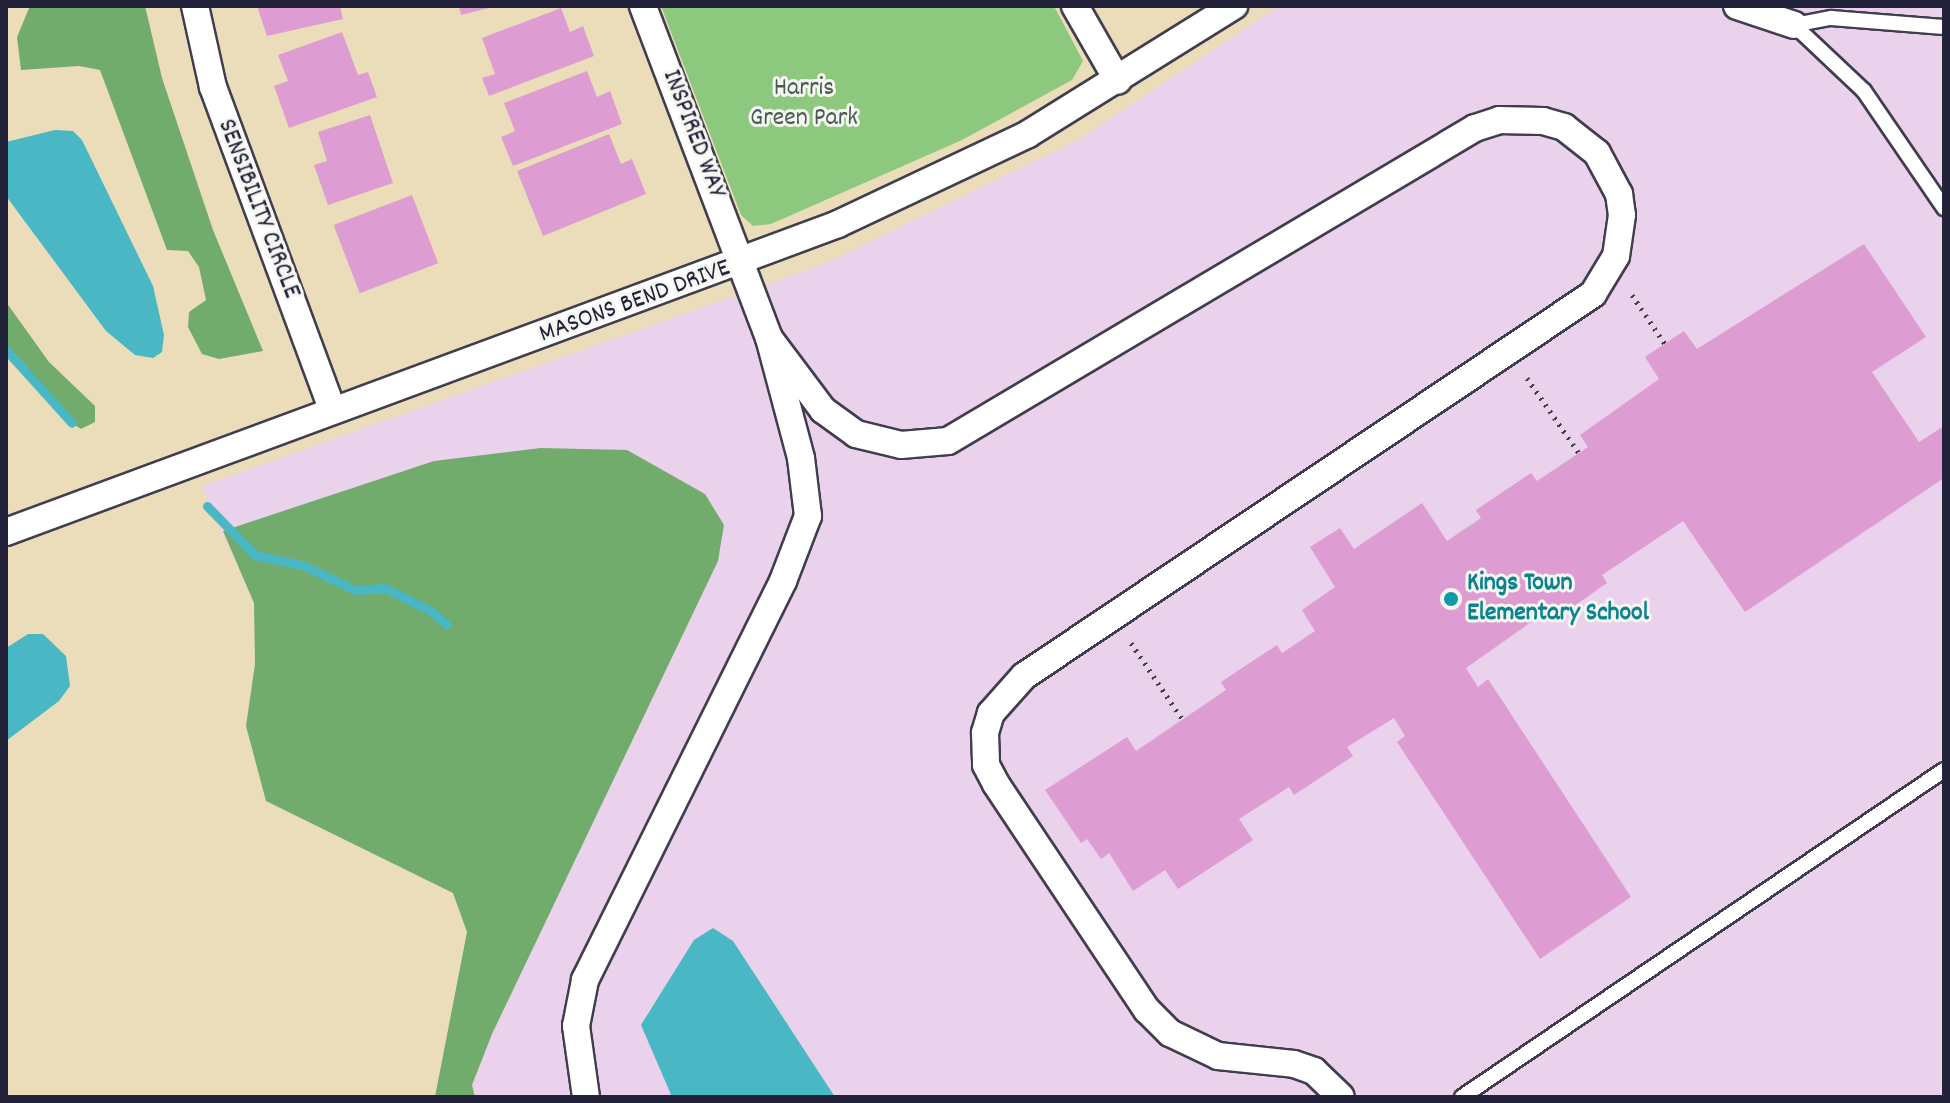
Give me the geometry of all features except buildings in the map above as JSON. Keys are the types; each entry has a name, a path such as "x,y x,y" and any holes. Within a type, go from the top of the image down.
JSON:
{"street":[{"name":"SENSIBILITY CIRCLE","path":"195,6 213,87 332,408"},
{"name":"INSPIRED WAY","path":"643,6 769,338"},
{"path":"1075,6 1118,81"},
{"name":"MASONS BEND DRIVE","path":"6,532 332,408 742,263 944,177 1118,81 1234,6"},
{"path":"1737,6 1794,25"},
{"path":"769,338 823,410 856,434 901,445 948,441 1475,128 1499,120 1543,121 1564,127 1597,153 1611,175 1622,215 1616,256 1593,294 1024,676 991,713 985,733 986,765 996,784 1147,1010 1170,1033 1218,1056 1294,1064 1314,1071 1341,1097"},
{"path":"586,1097 576,1026 585,980 783,581 808,516 801,458 769,338"}],"lane":[{"path":"1794,25 1831,18 1944,27"},
{"path":"1794,25 1864,91 1944,208"},
{"path":"1462,1097 1944,770"}],"path":[{"path":"1632,295 1665,344"},
{"path":"1527,378 1579,453"},
{"path":"1131,643 1183,720"}],"shaded area":[{"path":"1279,6 1944,6 1944,1097 435,1097 467,932 453,893 266,801 246,726 255,664 254,603 202,486 824,264 1078,140"}],"green space":[{"path":"30,6 145,6 162,78 213,230 263,351 219,359 202,354 188,327 189,312 206,300 199,267 188,251 167,250 100,70 79,66 21,70 17,37"},
{"name":"Harris Green Park","path":"661,6 1054,6 1083,61 1072,80 962,140 771,224 753,226 741,215"},
{"path":"6,302 49,362 95,406 95,422 81,429 72,423 6,350"},
{"path":"541,448 627,450 705,494 724,525 718,561 492,1034 472,1085 475,1097 435,1097 467,932 453,893 266,801 246,726 255,664 254,603 223,531 434,461"}],"water":[{"path":"55,130 73,131 82,140 153,286 164,335 162,352 153,358 135,355 106,331 6,196 6,142"},
{"path":"28,634 43,634 66,656 70,686 59,701 6,741 6,648"},
{"path":"713,928 733,941 835,1097 672,1097 641,1025 694,940"}],"waterway":[{"path":"6,350 72,423"},
{"path":"207,506 255,555 305,566 355,590 385,588 431,611 447,625"}],"place":[{"name":"Kings Town Elementary School","path":"1451,599"}]}
